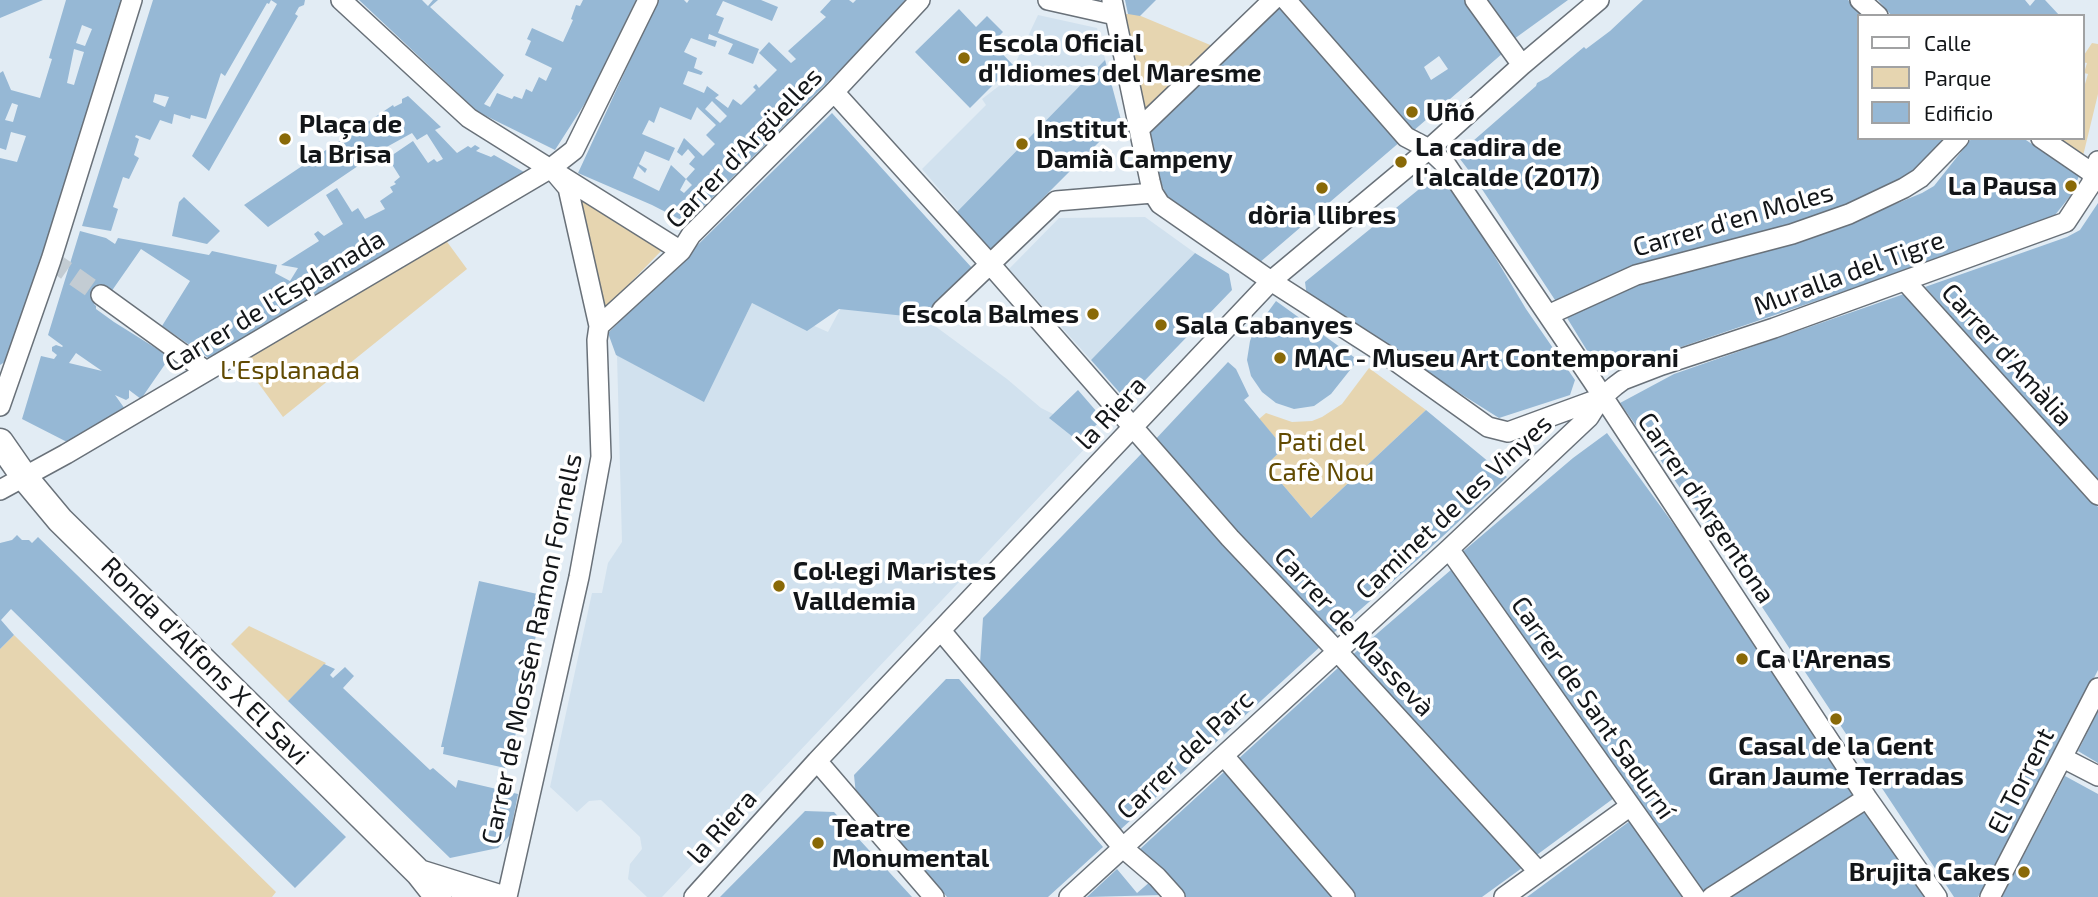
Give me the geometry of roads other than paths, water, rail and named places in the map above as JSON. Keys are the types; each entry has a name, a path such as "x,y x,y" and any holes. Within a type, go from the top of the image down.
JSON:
{"street":[{"path":"0,406 51,260 132,0"},
{"path":"341,0 469,118 681,251"},
{"name":"Carrer de l'Esplanada","path":"0,490 551,168 574,150 648,0"},
{"name":"Carrer d'Argüelles","path":"599,327 681,251 691,235 834,93 920,0"},
{"path":"1048,0 1114,7 1153,193 1160,204 1270,281 1394,360 1488,427 1508,432 1601,398"},
{"path":"1140,128 1273,0"},
{"name":"Carrer d'Argentona","path":"1286,0 1406,137 1429,149 1447,166 1867,798 1937,897"},
{"path":"1475,0 1522,65"},
{"path":"1860,0 1876,14"},
{"name":"la Riera","path":"694,897 817,761 942,632 1270,281 1429,149 1590,3"},
{"name":"Carrer de Massevà","path":"834,93 990,264 1230,538 1538,871"},
{"name":"Carrer d'en Moles","path":"1548,315 1636,275 1792,234 1849,214 1920,178 1957,140"},
{"path":"2044,140 2097,171"},
{"name":"Carrer de Mossèn Ramon Fornells","path":"507,897 579,578 601,457 597,340 599,327 568,188 551,168"},
{"name":"Muralla del Tigre","path":"1601,398 1623,380 2066,222 2097,171"},
{"path":"942,310 1056,201 1153,193"},
{"name":"Carrer d'Amàlia","path":"1905,281 2098,495"},
{"path":"101,295 206,371"},
{"name":"Caminet de les Vinyes","path":"1336,650 1450,549 1589,417 1601,398"},
{"name":"Ronda d'Alfons X El Savi","path":"0,442 24,478 60,520 419,873 438,897"},
{"name":"Carrer de Sant Sadurní","path":"1450,549 1629,807 1695,897"},
{"path":"942,632 1123,848 1157,877 1175,897"},
{"name":"Carrer del Parc","path":"1069,897 1336,650"},
{"name":"El Torrent","path":"1990,897 2098,688"},
{"path":"1224,756 1345,897"},
{"path":"2063,758 2098,776"},
{"path":"817,761 934,897"},
{"path":"1712,897 1867,798"},
{"path":"1504,897 1629,807"},
{"path":"419,873 496,897"}],"tunnel":[{"path":"51,260 101,295"}],"place":[{"name":"Escola Oficial d'Idiomes del Maresme","path":"964,58"},
{"name":"Uñó","path":"1412,112"},
{"name":"Plaça de la Brisa","path":"285,139"},
{"name":"Institut Damià Campeny","path":"1022,144"},
{"name":"La cadira de l'alcalde (2017)","path":"1401,162"},
{"name":"La Pausa","path":"2071,186"},
{"name":"dòria llibres","path":"1322,188"},
{"name":"Escola Balmes","path":"1093,314"},
{"name":"Sala Cabanyes","path":"1161,325"},
{"name":"MAC - Museu Art Contemporani","path":"1280,358"},
{"name":"Col·legi Maristes Valldemia","path":"779,586"},
{"name":"Ca l'Arenas","path":"1742,659"},
{"name":"Casal de la Gent Gran Jaume Terradas","path":"1836,719"},
{"name":"Teatre Monumental","path":"818,843"},
{"name":"Brujita Cakes","path":"2024,872"}],"park label":[{"name":"L'Esplanada","path":"290,370"},
{"name":"Pati del Cafè Nou","path":"1321,457"}]}
